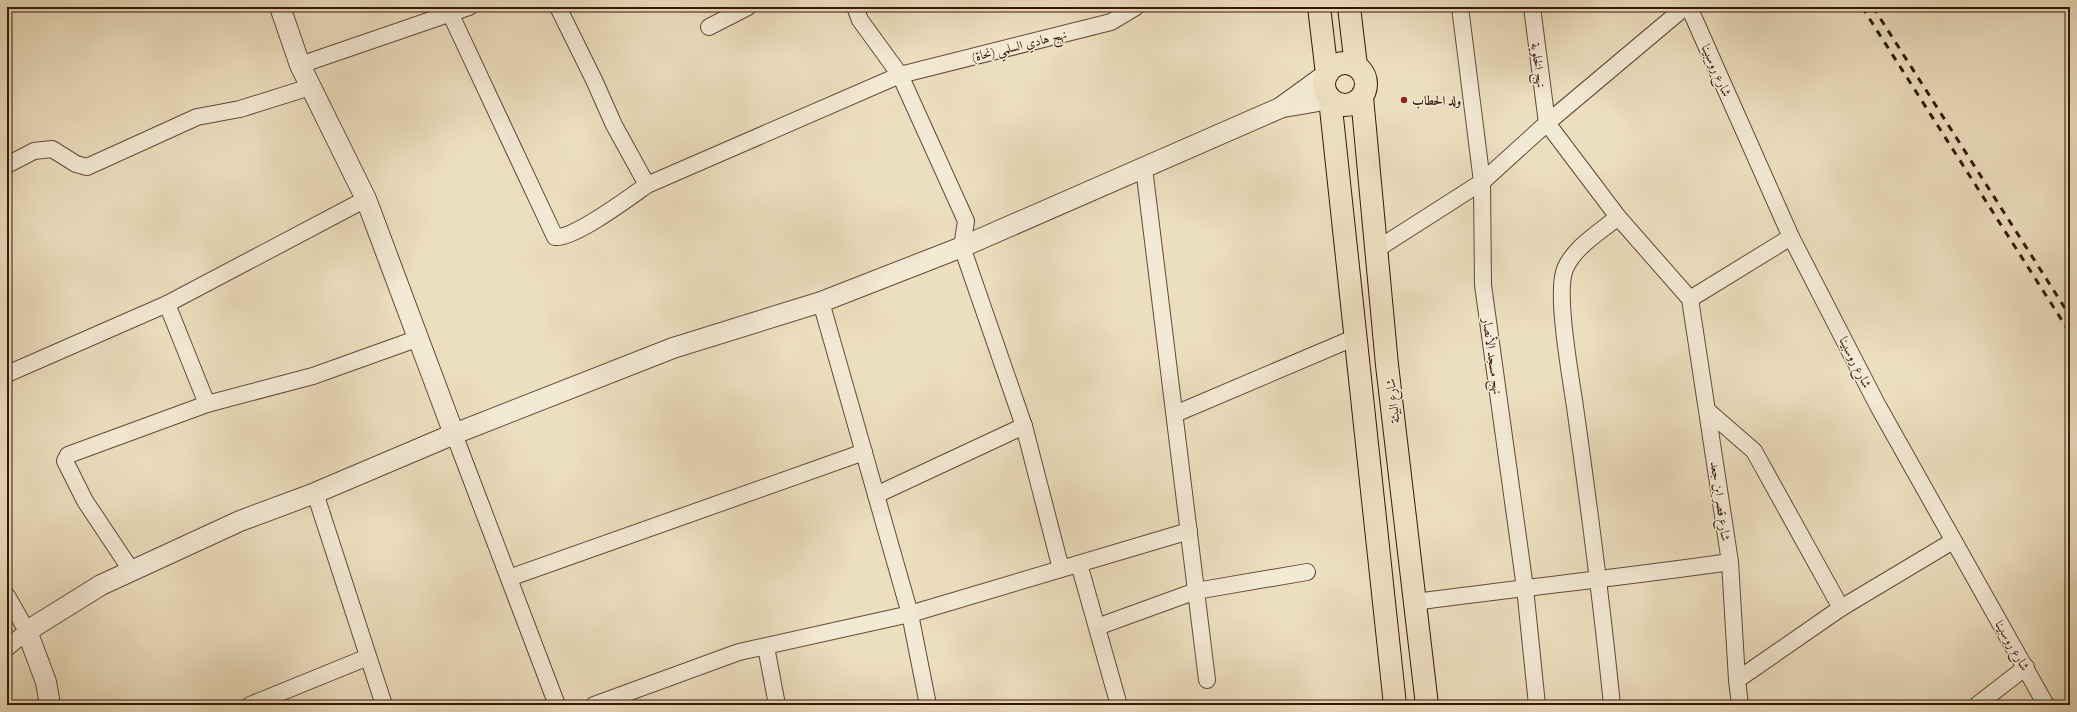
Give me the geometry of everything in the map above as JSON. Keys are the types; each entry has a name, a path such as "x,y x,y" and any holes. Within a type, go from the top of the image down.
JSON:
{"main road":[{"path":"1319,7 1326,74 1324,87 1330,99 1395,705"},
{"name":"شارع البيئة","path":"1349,7 1356,66 1361,71 1366,84 1362,97 1387,365 1427,705"},
{"path":"1326,74 1331,68 1343,63 1356,66"},
{"path":"1330,99 1343,105 1357,102 1362,97"}],"street":[{"path":"280,7 300,65 366,199 557,705"},
{"path":"300,65 469,7"},
{"path":"558,7 594,80 614,125 647,185"},
{"path":"709,27 748,7"},
{"path":"855,7 860,20 900,75 966,221 962,247 1024,426 1061,569"},
{"name":"نهج هادي السلمي (نحاة)","path":"450,13 555,237 578,230 608,212 647,185 900,75 1110,22 1136,7"},
{"name":"نهج مسجد الأنصار","path":"1460,7 1482,182 1483,285 1525,588 1538,705"},
{"name":"نهج الخلوية","path":"1532,7 1547,122"},
{"path":"1377,249 1482,182 1547,122 1685,7"},
{"name":"شارع روسبينا","path":"1689,7 1791,237 1878,406 2046,705"},
{"path":"7,648 27,631 101,585 240,521 315,493 454,434 673,348 821,302 962,247 1280,108 1326,74"},
{"path":"7,164 34,151 52,149 76,164 87,167 197,117 240,109 310,87"},
{"path":"1280,108 1330,99"},
{"path":"1547,122 1618,217 1690,299 1791,237"},
{"path":"1144,168 1207,680"},
{"path":"7,374 167,304 366,199"},
{"path":"1612,705 1599,581 1567,346 1561,286 1564,270 1572,256 1618,217"},
{"name":"شارع قصر ابن جعد","path":"1690,299 1730,562 1737,680 1740,705"},
{"path":"821,302 910,614 928,705"},
{"path":"167,304 207,404"},
{"path":"1175,414 1356,337"},
{"path":"131,570 85,500 65,462 68,455 207,404 313,376 419,338"},
{"path":"1708,411 1754,451 1841,608"},
{"path":"876,494 1024,426"},
{"path":"509,578 864,452"},
{"path":"315,493 384,705"},
{"path":"594,705 739,652 910,614 1189,531"},
{"path":"1737,680 1841,608 1953,541"},
{"path":"1415,602 1525,588 1599,581 1730,562"},
{"path":"1080,564 1118,702"},
{"path":"1097,627 1196,591 1307,572"},
{"path":"7,596 27,631 46,682 50,705"},
{"path":"766,647 777,705"},
{"path":"250,705 368,657"},
{"path":"1977,705 2026,667"}],"railway":[{"path":"1862,7 2070,333"},
{"path":"1873,7 2070,316"}],"place":[{"name":"ولد الحطاب","path":"1404,100"}]}
